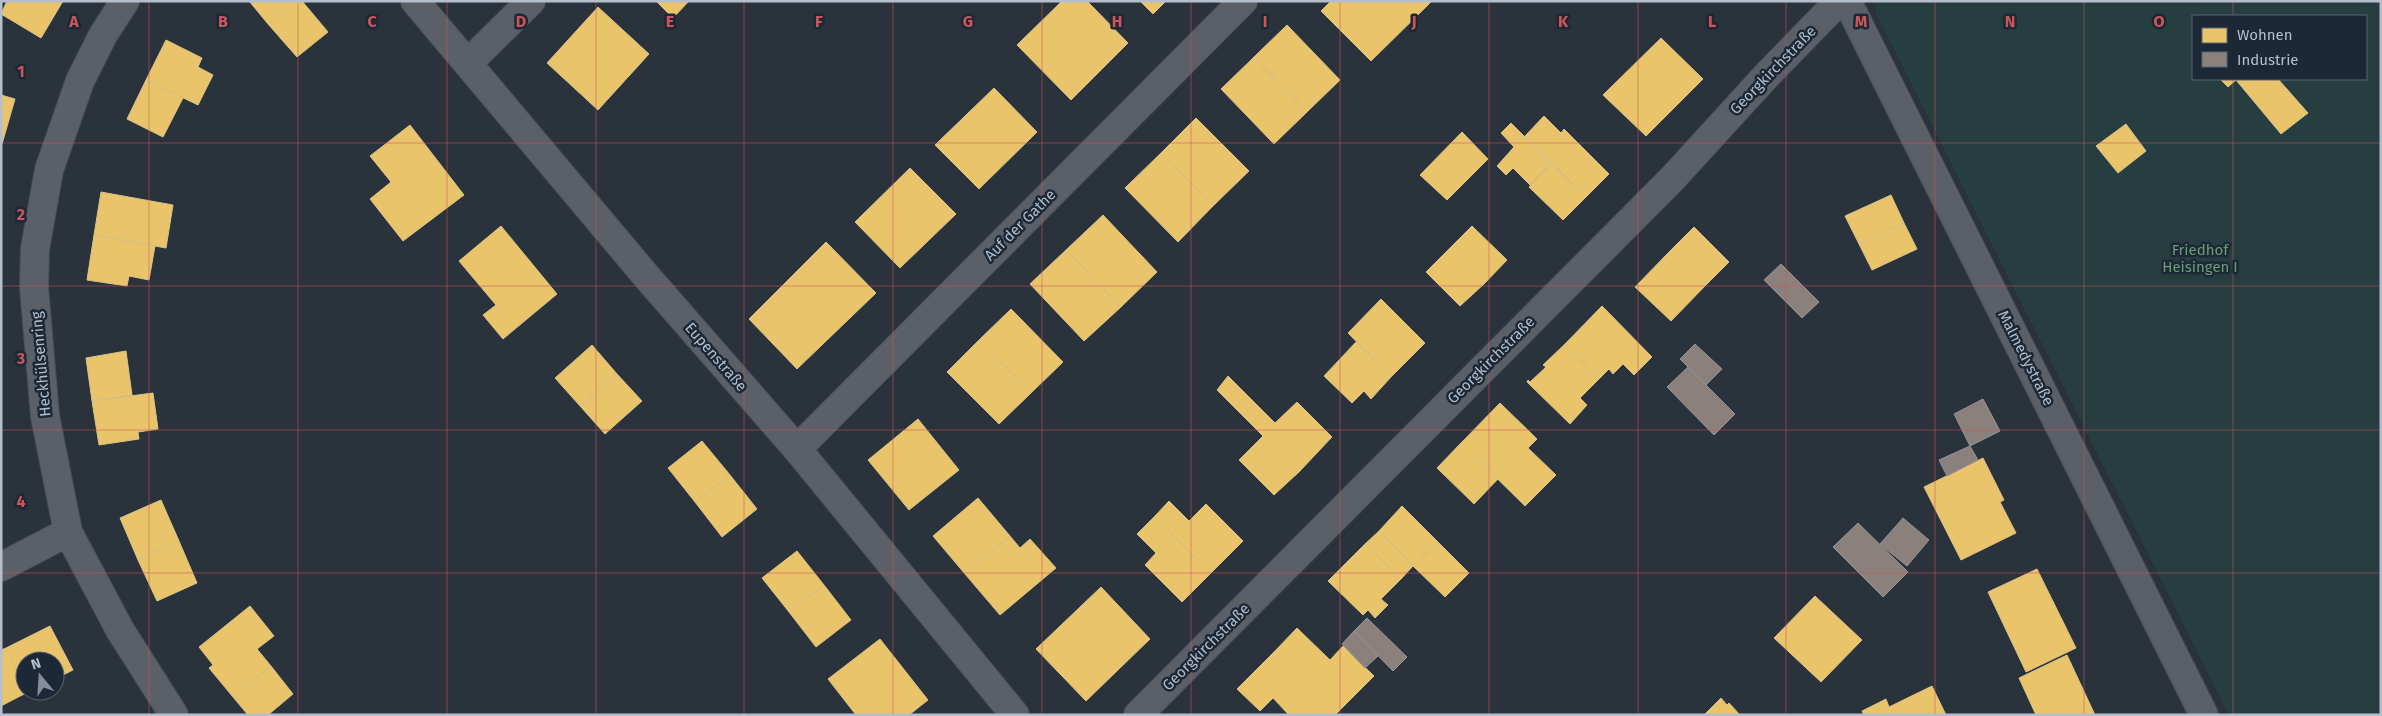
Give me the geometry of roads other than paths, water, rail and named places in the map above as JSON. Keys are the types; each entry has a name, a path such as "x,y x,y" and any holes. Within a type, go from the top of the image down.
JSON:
{"street":[{"name":"Heckhülsenring","path":"125,1 103,35 80,80 48,170 35,249 34,287 45,416 68,532 120,630 174,715"},
{"name":"Eupenstraße","path":"415,1 647,277 797,449 1015,715"},
{"path":"468,63 530,1"},
{"name":"Auf der Gathe","path":"797,449 1243,1"},
{"name":"Georgkirchstraße","path":"1138,715 1672,179 1767,75 1839,1"},
{"name":"Malmedystraße","path":"1847,1 2204,715"},
{"path":"1,567 68,532"}],"park label":[{"name":"Friedhof Heisingen I","path":"2200,258"}]}
